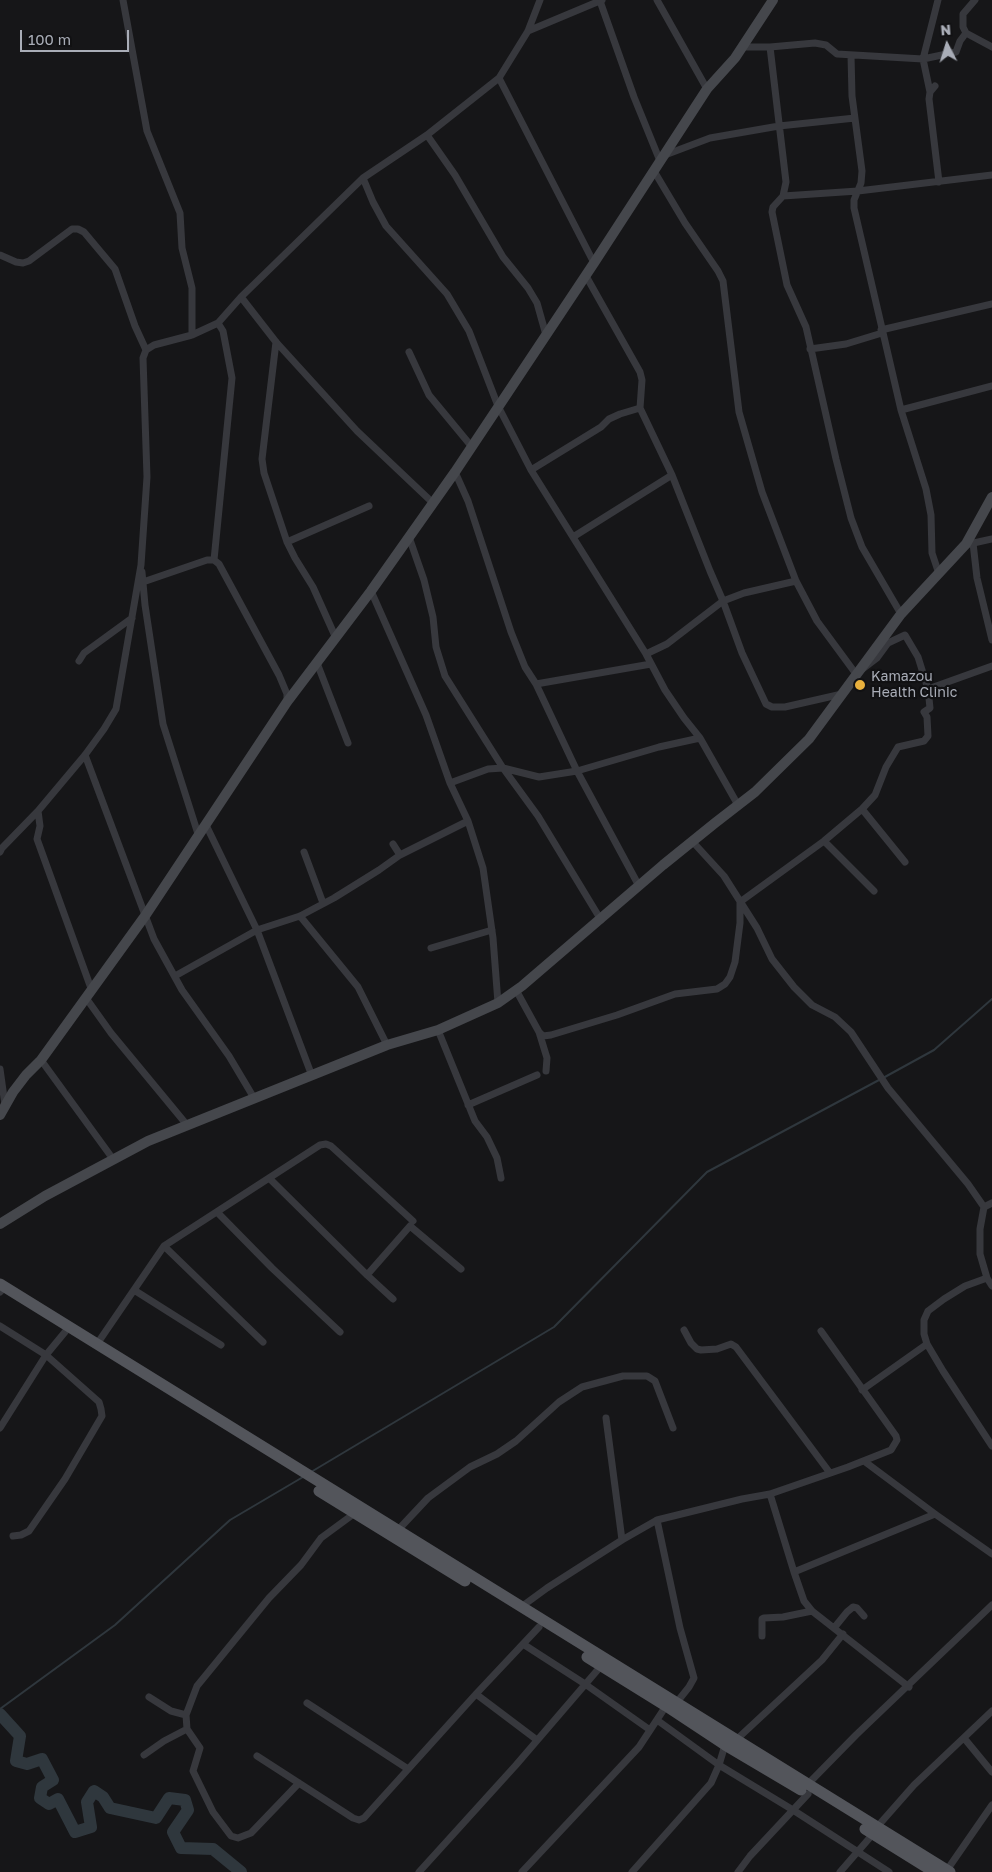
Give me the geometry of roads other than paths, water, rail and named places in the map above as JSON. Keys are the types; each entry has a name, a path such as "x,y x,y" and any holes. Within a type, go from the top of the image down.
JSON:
{"main road":[{"path":"0,1290 64,1332 601,1666 736,1740 934,1872"},
{"path":"0,1290 97,1344 521,1607 672,1704 725,1745 808,1789"},
{"path":"875,1831 948,1871"}],"street":[{"path":"123,0 147,131 180,212 182,248 192,288 192,335"},
{"path":"0,852 38,812 85,755 116,709 141,566 147,476 143,358 146,350 154,345 192,335 218,323 241,297 363,178 427,134 499,78 528,31 540,0"},
{"path":"528,31 601,0 634,97 662,158"},
{"path":"657,0 707,89"},
{"path":"2,1111 20,1082 41,1060 145,916 287,702 410,537 586,276 707,89 743,47 773,0"},
{"path":"938,0 923,59 930,92 929,99 938,182"},
{"path":"975,0 963,14 963,27 966,33 992,46"},
{"path":"743,47 815,43 826,45 837,54 923,59 956,52 960,41 966,33"},
{"path":"770,47 786,182 783,196 772,210 787,285 806,327 851,518 862,547 901,614"},
{"path":"851,55 852,96 862,171 854,200 854,208 901,410 926,489 931,515 932,553 939,574"},
{"path":"499,78 594,263"},
{"path":"930,92 935,86"},
{"path":"662,158 710,138 779,126 855,118"},
{"path":"427,134 455,175 503,257 528,288 537,303 546,334"},
{"path":"654,171 723,281 739,412 762,492 796,581 817,621 856,674"},
{"path":"783,196 858,191 992,175"},
{"path":"363,178 386,226 447,294 469,331 498,406 531,470 646,654 665,690 700,738 738,805"},
{"path":"0,255 23,263 29,261 72,229 84,232 115,269 135,326 146,350"},
{"path":"586,276 640,372 642,380 640,408 672,476 742,653 766,704 784,707 842,694"},
{"path":"241,297 276,342 357,431 433,503"},
{"path":"810,349 846,344 882,331 992,304"},
{"path":"214,560 232,378 223,331 218,323"},
{"path":"276,342 263,468 287,542 313,587 335,636"},
{"path":"409,352 429,395 472,447"},
{"path":"901,410 992,386"},
{"path":"531,470 601,427 609,419 640,408"},
{"path":"455,472 468,501 511,632 525,667 536,684 577,771 639,886"},
{"path":"573,537 672,476"},
{"path":"0,1224 45,1196 148,1141 387,1045 438,1030 498,1003 516,990 692,841 755,792 809,739 901,614 970,544 992,497"},
{"path":"287,542 369,506"},
{"path":"410,537 424,580 433,617 436,647 445,676 503,768 538,816 601,920"},
{"path":"970,544 992,538"},
{"path":"970,544 992,640"},
{"path":"143,582 207,560 214,560 219,564 279,674 287,694 287,702"},
{"path":"141,566 162,724 198,834"},
{"path":"646,654 667,644 723,601 744,593 796,581"},
{"path":"371,591 426,715 450,783 468,821 483,868 492,930 498,1003"},
{"path":"79,661 84,653 132,618"},
{"path":"740,902 824,840 862,809 874,795 886,767 898,748 926,739 927,717 924,712 930,708 928,689 918,657 905,635 888,643 877,658 856,674"},
{"path":"317,663 348,743"},
{"path":"536,684 651,664"},
{"path":"928,689 992,666"},
{"path":"450,783 488,769 503,768 539,777 577,771 659,747 700,738"},
{"path":"85,755 154,939 182,990 230,1056 254,1098"},
{"path":"862,809 905,862"},
{"path":"38,812 40,826 37,839 89,994 111,1033 187,1125"},
{"path":"175,976 257,930 300,916 379,870 400,855 468,821"},
{"path":"206,825 257,930 312,1076"},
{"path":"824,840 874,891"},
{"path":"692,841 724,876 757,928 772,959 794,987 812,1004 835,1017 851,1032 888,1088 968,1184 984,1207 980,1229 980,1254 987,1278 992,1286"},
{"path":"393,844 400,855"},
{"path":"304,852 324,903"},
{"path":"539,1032 544,1036 551,1035 675,994 717,989 725,984 730,977 735,962 740,923 740,902"},
{"path":"300,916 358,987 387,1045"},
{"path":"431,948 492,930"},
{"path":"516,990 539,1032 547,1058 546,1071"},
{"path":"438,1030 475,1121 488,1137 497,1158 501,1178"},
{"path":"41,1060 113,1159"},
{"path":"0,1069 2,1111"},
{"path":"468,1105 537,1075"},
{"path":"97,1344 164,1246 320,1145 326,1144 331,1146 413,1221"},
{"path":"269,1178 393,1299"},
{"path":"984,1207 992,1203"},
{"path":"217,1212 272,1268 340,1332"},
{"path":"367,1275 410,1226 460,1269"},
{"path":"164,1246 264,1342"},
{"path":"987,1278 965,1286 944,1299 928,1312 924,1320 927,1344 992,1446"},
{"path":"134,1290 221,1345"},
{"path":"0,1326 46,1355 99,1402 102,1416 65,1479 29,1531 26,1534 13,1536"},
{"path":"684,1330 691,1343 701,1350 717,1349 731,1344 736,1347 830,1473"},
{"path":"521,1607 622,1540 657,1520 770,1494 891,1450 897,1440 821,1331"},
{"path":"0,1428 46,1355 64,1332"},
{"path":"862,1390 927,1344"},
{"path":"398,1530 428,1498 470,1467 497,1454 516,1441 559,1402 582,1387 623,1376 647,1376 655,1381 673,1428"},
{"path":"606,1418 622,1540"},
{"path":"864,1461 992,1554"},
{"path":"770,1494 804,1601 812,1611 909,1686"},
{"path":"299,1783 251,1833 238,1838 231,1836 213,1812 193,1770 200,1748 187,1729 186,1715 194,1691 257,1612 321,1538 355,1513"},
{"path":"794,1572 935,1514"},
{"path":"522,1872 638,1747 657,1720 689,1688 694,1678 680,1628 657,1520"},
{"path":"738,1872 856,1735 992,1605"},
{"path":"834,1628 853,1607 857,1608 864,1616"},
{"path":"762,1636 762,1619 764,1618 783,1617 812,1611"},
{"path":"257,1756 353,1818 359,1820 364,1818 539,1627"},
{"path":"736,1740 822,1660 843,1634"},
{"path":"523,1644 585,1684 650,1730"},
{"path":"419,1872 601,1666"},
{"path":"476,1694 537,1740"},
{"path":"150,1697 171,1711 186,1715"},
{"path":"307,1703 408,1769"},
{"path":"840,1872 914,1785 992,1711"},
{"path":"657,1720 719,1765 889,1872"},
{"path":"144,1755 164,1741 187,1729"},
{"path":"964,1738 992,1772"},
{"path":"632,1872 711,1783 725,1745"},
{"path":"948,1871 992,1805"}],"waterway":[{"path":"883,1078 934,1050 992,999"},
{"path":"311,1472 554,1327 707,1172 879,1080"},
{"path":"0,1709 115,1625 230,1520 303,1477"},
{"path":"0,1714 20,1736 16,1761 27,1764 42,1759 53,1780 42,1787 40,1798 49,1804 58,1799 75,1832 91,1827 87,1802 94,1791 103,1797 110,1808 156,1818 169,1798 185,1800 188,1810 173,1832 181,1848 213,1849 241,1872"}],"place":[{"name":"Kamazou Health Clinic","path":"860,685"}]}
